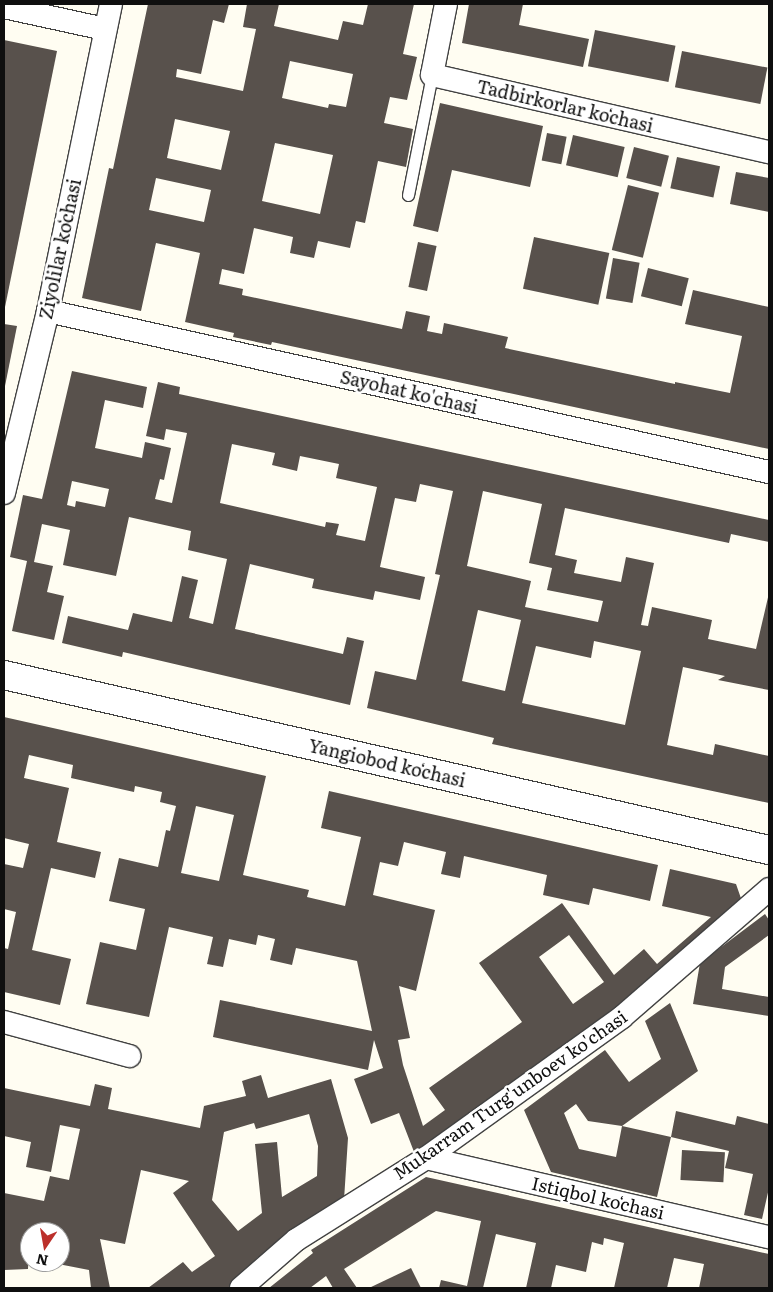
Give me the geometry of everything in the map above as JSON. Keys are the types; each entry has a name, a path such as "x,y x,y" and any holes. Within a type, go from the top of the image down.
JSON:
{"street":[{"name":"Ziyolilar koʻchasi","path":"4,493 48,311 111,4"},
{"path":"432,75 446,4"},
{"path":"4,7 105,29"},
{"name":"Tadbirkorlar koʻchasi","path":"432,75 769,152"},
{"name":"Sayohat ko'chasi","path":"48,311 769,472"},
{"name":"Yangiobod koʻchasi","path":"4,675 769,850"},
{"name":"Mukarram Turg'unboev ko'chasi","path":"241,1288 296,1240 426,1158 622,1018 769,889"},
{"path":"4,1022 129,1056"},
{"name":"Istiqbol koʻchasi","path":"426,1158 769,1238"}],"lane":[{"path":"408,195 432,75"}],"building":[{"path":"148,4 229,4 224,23 213,20 201,74 177,69 176,77 243,91 256,29 243,27 247,4 279,4 274,26 338,40 343,21 363,25 368,4 414,4 403,54 417,57 407,100 390,97 384,123 413,129 406,167 378,161 365,223 356,221 350,248 318,241 314,258 290,253 293,237 254,228 244,274 222,269 219,284 243,289 242,295 402,329 406,311 430,316 427,331 442,334 444,323 508,337 505,348 675,384 675,382 730,393 742,336 685,324 693,290 769,307 769,449 272,342 271,345 233,337 234,333 185,322 200,253 156,243 141,311 82,298 109,168 113,169","holes":["290,61 353,74 346,107 329,104 328,108 282,98","175,119 230,131 221,170 167,158","275,143 333,155 320,214 262,201","156,178 211,190 204,222 149,210"]},
{"path":"469,4 523,4 519,25 589,39 583,67 462,43"},
{"path":"595,30 675,46 668,82 588,66"},
{"path":"4,40 57,51 5,307 4,307"},
{"path":"682,51 767,68 760,104 675,87"},
{"path":"440,103 543,126 530,187 452,170 438,232 413,226"},
{"path":"547,133 567,137 561,164 542,160"},
{"path":"573,135 625,147 618,177 566,165"},
{"path":"634,147 669,156 661,187 626,178"},
{"path":"677,157 720,166 713,197 670,188"},
{"path":"736,172 769,178 769,212 730,204"},
{"path":"628,185 659,193 643,258 612,250"},
{"path":"534,237 609,253 598,305 523,289"},
{"path":"418,242 437,246 427,291 408,287"},
{"path":"613,258 640,263 632,303 606,298"},
{"path":"648,268 689,278 682,306 641,296"},
{"path":"4,324 17,326 5,386 4,386"},
{"path":"72,371 147,387 143,408 105,400 95,448 142,458 145,442 171,448 164,480 160,479 155,499 172,503 187,433 166,429 164,440 146,436 158,382 180,387 179,394 769,520 769,542 731,534 729,543 565,508 555,555 577,560 574,573 621,582 626,557 654,563 641,625 648,626 652,607 712,620 708,639 756,649 769,593 769,690 718,680 725,676 683,667 667,745 713,755 715,744 769,756 769,803 492,744 494,738 367,708 375,671 416,680 440,575 435,574 453,491 420,484 416,502 395,498 380,567 425,577 420,600 375,591 373,600 312,588 314,579 250,564 235,629 343,654 347,637 364,641 350,705 123,652 122,657 62,643 68,616 128,630 133,613 172,622 182,576 198,580 189,618 213,624 227,559 188,550 191,531 129,517 116,576 63,565 70,530 42,524 34,562 53,566 47,592 64,596 54,640 12,631 27,561 10,557 23,495 42,499","holes":["232,444 275,453 272,465 297,471 300,456 339,464 336,478 377,487 365,541 336,535 339,524 326,522 325,527 220,503","72,481 109,489 105,507 76,501 75,507 67,505","483,491 542,504 529,563 552,568 547,590 603,601 598,622 525,607 531,581 467,566","478,610 521,620 505,691 462,681","594,641 641,651 625,725 522,703 536,646 591,658"]},
{"path":"4,717 266,776 243,875 309,890 307,897 345,906 361,837 321,828 329,791 658,865 650,901 593,888 589,905 543,895 547,875 464,856 460,878 441,874 446,852 404,842 398,866 380,862 373,895 435,910 416,991 399,986 410,1038 398,1040 403,1065 423,1126 445,1110 429,1088 522,1022 479,963 562,903 614,975 644,949 657,964 711,917 662,906 670,869 736,884 744,907 633,1001 416,1157 399,1113 371,1124 354,1079 383,1068 374,1040 368,1070 213,1037 220,1000 372,1031 357,961 296,948 292,965 270,960 275,939 258,935 256,945 229,939 223,967 207,964 213,937 169,927 149,1017 86,1004 100,942 136,950 145,909 109,901 119,858 158,867 166,830 170,831 176,806 160,802 162,792 135,786 134,792 71,778 73,765 29,755 24,778 69,788 57,842 101,852 95,878 51,868 32,950 71,959 60,1005 4,992 4,948 8,949 16,912 4,909 4,864 23,868 29,844 4,838","holes":["196,806 234,815 219,881 181,873","569,935 604,982 573,1004 539,957"]},
{"path":"765,914 769,920 769,935 725,967 722,989 769,997 769,1016 693,1004 700,963"},
{"path":"670,1003 698,1071 622,1126 671,1137 657,1197 551,1172 524,1110 605,1050 629,1082 661,1059 645,1021","holes":["576,1104 588,1121 622,1126 616,1157 579,1149 564,1113"]},
{"path":"261,1075 268,1098 331,1079 348,1138 344,1200 257,1258 229,1288 148,1288 183,1262 192,1272 215,1256 173,1193 189,1181 141,1170 125,1244 100,1239 110,1288 91,1288 89,1270 70,1266 70,1222 20,1222 20,1269 4,1270 4,1193 44,1201 50,1176 69,1180 80,1129 60,1125 51,1172 26,1167 31,1142 4,1136 4,1088 90,1106 95,1084 112,1088 108,1109 200,1128 204,1106 246,1096 242,1081","holes":["309,1114 318,1146 317,1176 282,1197 277,1142 255,1144 262,1213 238,1231 212,1200 224,1132 254,1123 256,1129"]},
{"path":"676,1111 735,1125 737,1116 769,1124 769,1188 762,1219 744,1215 753,1174 725,1168 729,1151 671,1137"},
{"path":"682,1150 725,1152 723,1182 680,1180"},
{"path":"426,1177 769,1254 769,1288 699,1288 704,1264 674,1258 667,1288 614,1288 624,1243 604,1238 603,1245 592,1242 586,1272 556,1265 551,1288 526,1288 536,1243 496,1234 483,1288 439,1288 441,1280 467,1286 481,1221 436,1211 344,1269 357,1288 333,1288 326,1276 310,1288 269,1288 313,1253 311,1250"},
{"path":"411,1268 421,1288 369,1288"}]}
